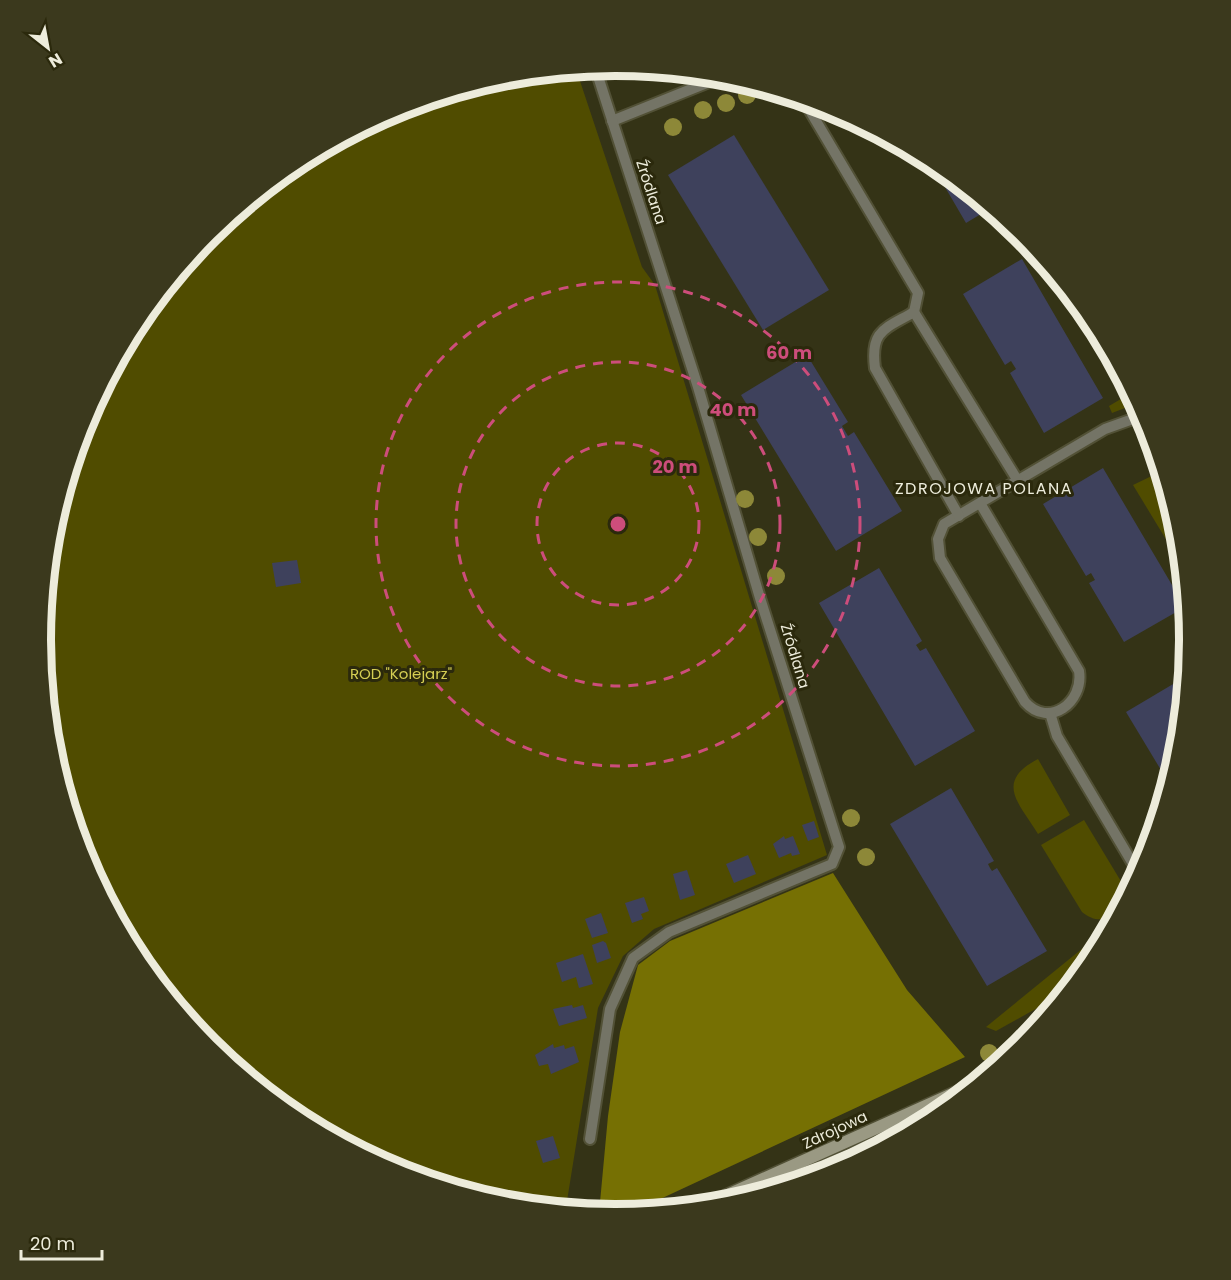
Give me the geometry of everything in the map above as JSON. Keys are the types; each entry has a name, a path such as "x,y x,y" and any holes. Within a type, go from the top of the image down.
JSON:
{"street":[{"name":"Zdrojowa","path":"734,1192 947,1096"}],"lane":[{"name":"Źródlana","path":"590,1140 610,1009 633,958 669,932 832,864 839,847 760,598 698,387 598,76"},
{"path":"612,121 707,83"},
{"path":"809,110 918,293 915,312 1018,481"},
{"path":"915,312 881,332 873,348 875,368 958,516"},
{"path":"980,503 1079,671 1081,684 1076,695 1067,705 1050,713 1043,714 1033,711 1025,702 940,558 938,539 944,524 1105,429 1135,418"},
{"path":"1050,713 1057,736 1133,864"}],"green space":[{"name":"ROD \"Kolejarz\"","path":"579,77 642,267 655,285 827,855 654,929 623,956 598,1008 567,1201 542,1200 505,1194 469,1185 399,1162 366,1146 333,1129 272,1088 216,1039 191,1012 146,954 109,890 94,856 70,786 62,750 52,677 51,640 52,603 62,530 70,494 94,424 109,390 146,326 191,268 216,241 272,192 302,171 333,151 399,118 434,105 505,86"},
{"path":"1077,315 1085,326 1117,382"},
{"path":"1125,397 1129,406 1112,413 1109,406"},
{"path":"1155,474 1172,550 1133,485"},
{"path":"1038,759 1070,815 1038,834 1018,803 1014,794 1014,785 1017,776"},
{"path":"1084,820 1124,886 1106,918 1089,917 1082,912 1041,845"},
{"path":"1094,939 1048,1002 996,1031 986,1027"}],"shaded area":[{"path":"833,873 907,990 965,1057 652,1203 600,1204 608,1116 620,1032 638,965 670,941"}],"building":[{"path":"734,135 829,290 763,330 668,175"},
{"path":"940,179 984,212 966,223"},
{"path":"1022,259 1103,398 1044,433 1010,373 1016,369 1011,361 1005,365 963,294"},
{"path":"807,355 848,422 842,426 848,436 854,432 902,511 836,551 741,395"},
{"path":"1103,468 1178,595 1179,610 1124,642 1089,583 1095,580 1091,573 1086,576 1043,504"},
{"path":"297,560 301,583 276,587 272,563"},
{"path":"879,568 922,641 916,645 920,651 926,648 975,731 915,766 819,603"},
{"path":"1179,681 1164,774 1126,712"},
{"path":"951,788 994,861 988,864 990,868 992,871 997,868 1047,951 987,986 890,824"},
{"path":"814,821 819,837 808,841 802,825"},
{"path":"784,836 785,839 793,836 800,854 792,856 791,853 779,858 773,844"},
{"path":"748,855 756,874 734,883 726,864"},
{"path":"687,870 695,895 680,900 673,874"},
{"path":"644,897 649,911 641,914 643,919 632,923 625,903"},
{"path":"601,913 608,933 592,938 585,919"},
{"path":"603,941 606,943 611,958 597,963 592,945"},
{"path":"583,954 593,984 579,988 576,977 562,982 556,963"},
{"path":"572,1005 573,1008 583,1005 587,1018 559,1026 553,1009"},
{"path":"553,1044 554,1048 564,1045 565,1049 574,1046 579,1062 551,1074 548,1064 539,1066 535,1055"},
{"path":"553,1136 560,1158 543,1163 536,1141"}],"district":[{"name":"ZDROJOWA POLANA","path":"984,488"}]}
